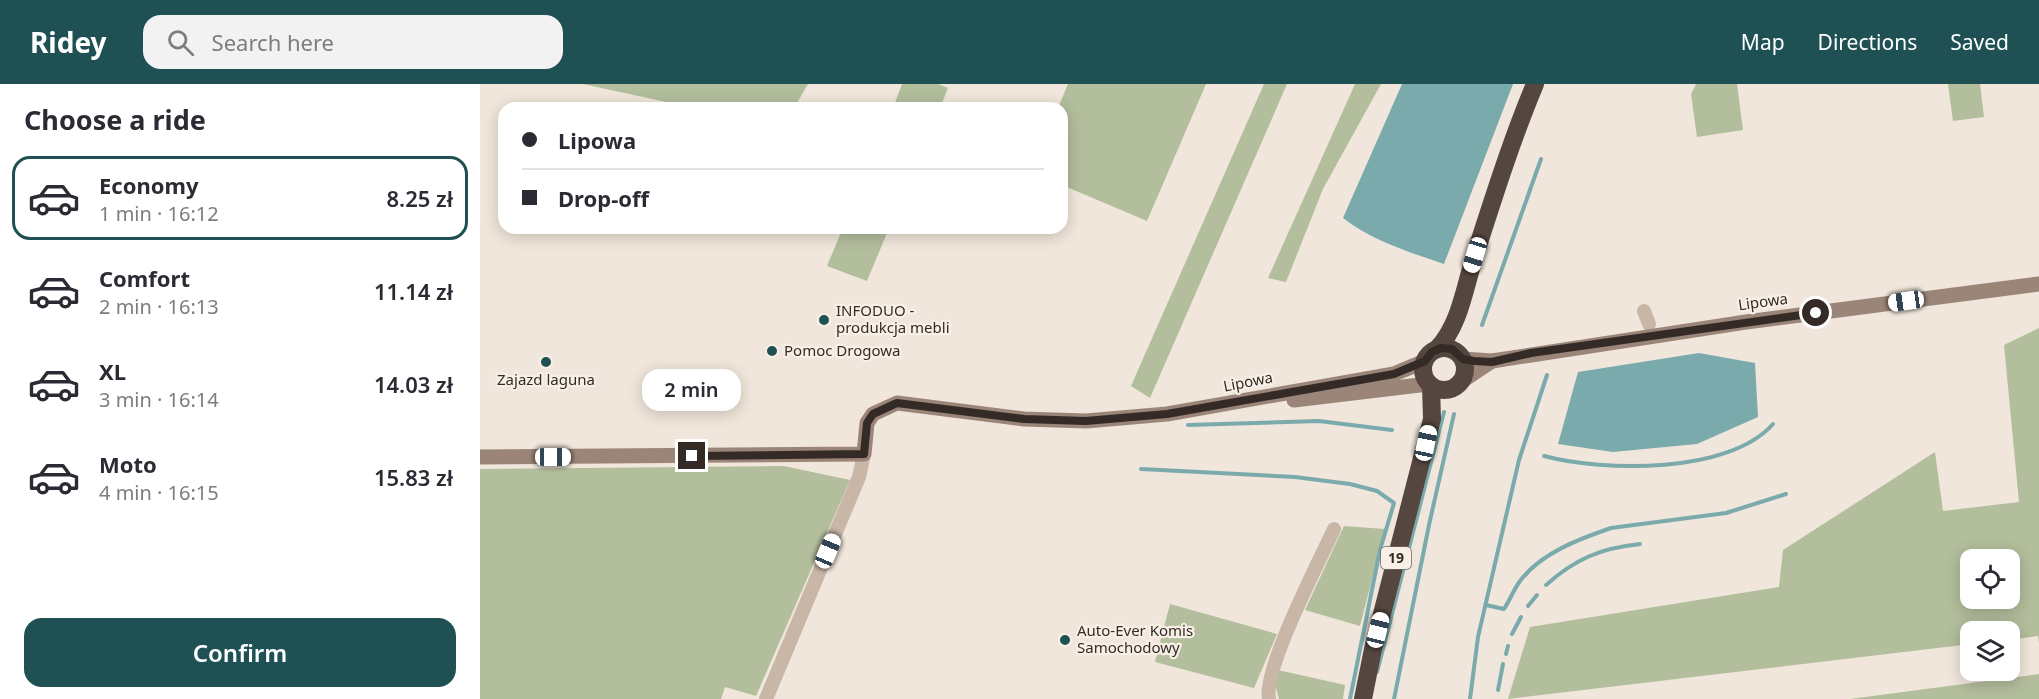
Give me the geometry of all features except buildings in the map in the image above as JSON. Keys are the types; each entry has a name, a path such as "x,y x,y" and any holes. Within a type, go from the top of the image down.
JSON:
{"highway":[{"path":"1442,385 1423,373 1445,355 1446,340 1455,321 1475,255 1535,84"},
{"name":"19","path":"1363,699 1392,571 1442,385 1465,368 1445,355"}],"main road":[{"name":"Lipowa","path":"1216,406 1442,385 1492,362 1746,322 2039,284"},
{"name":"Lipowa","path":"1216,406 1394,374 1445,355 1492,362"},
{"path":"480,457 864,454 867,423 873,414 897,403 1034,420 1086,421 1167,414 1216,406"}],"street":[{"path":"766,699 860,477 864,454"},
{"path":"1269,699 1268,688 1276,658 1334,529"}],"green space":[{"path":"583,84 808,84 798,102 666,102"},
{"path":"902,84 938,84 948,88 942,102 895,102"},
{"path":"1068,84 1206,84 1147,221 1068,188 1068,102 1060,102"},
{"path":"1264,84 1287,84 1150,398 1131,386"},
{"path":"1355,84 1381,84 1323,189 1286,282 1268,278"},
{"path":"1696,84 1737,84 1743,130 1697,137 1691,94"},
{"path":"1948,84 1980,84 1984,117 1953,121"},
{"path":"840,234 887,234 867,281 827,266"},
{"path":"2039,328 2039,643 2038,636 2020,639 2020,621 1960,621 1960,645 1508,699 1530,627 1779,587 1783,550 1935,452 1943,511 2019,502 2004,345"},
{"path":"784,466 850,480 756,696 725,687 721,699 480,699 480,469"},
{"path":"1344,526 1385,529 1360,626 1305,610"},
{"path":"1170,604 1277,634 1254,688 1155,662"},
{"path":"1278,670 1345,685 1343,699 1279,699 1275,684"},
{"path":"2039,674 2039,699 1850,699 1986,681 2020,681 2020,677"}],"water":[{"path":"1402,84 1513,84 1444,264 1379,239 1343,218"},
{"path":"1699,353 1755,363 1758,417 1697,444 1613,452 1558,444 1578,372"}],"waterway":[{"path":"1482,325 1541,159"},
{"path":"1470,699 1478,637 1519,460 1547,375"},
{"path":"1377,672 1444,412"},
{"path":"1394,699 1454,414"},
{"path":"1188,425 1319,421 1392,430"},
{"path":"1544,456 1599,465 1664,465 1727,452 1753,440 1773,424"},
{"path":"1141,469 1295,477 1350,484 1377,491 1394,503 1380,550 1350,699"},
{"path":"1486,605 1504,609 1520,581 1539,562 1561,548 1599,532 1611,528 1726,513 1786,494"},
{"path":"1546,585 1567,568 1589,556 1613,548 1640,544"},
{"path":"1528,606 1537,595"},
{"path":"1512,634 1521,617"},
{"path":"1506,654 1508,646"},
{"path":"1498,690 1503,664"}],"place":[{"name":"INFODUO - produkcja mebli","path":"824,320"},
{"name":"Pomoc Drogowa","path":"772,351"},
{"name":"Zajazd laguna","path":"546,362"},
{"name":"Auto-Ever Komis Samochodowy","path":"1065,640"}],"route":[{"path":"692,456 864,454 867,423 873,414 885,406 897,403 1024,419 1086,421 1167,414 1394,374 1425,361 1432,352 1441,348 1452,349 1463,359 1492,362 1531,353 1816,313"}]}
